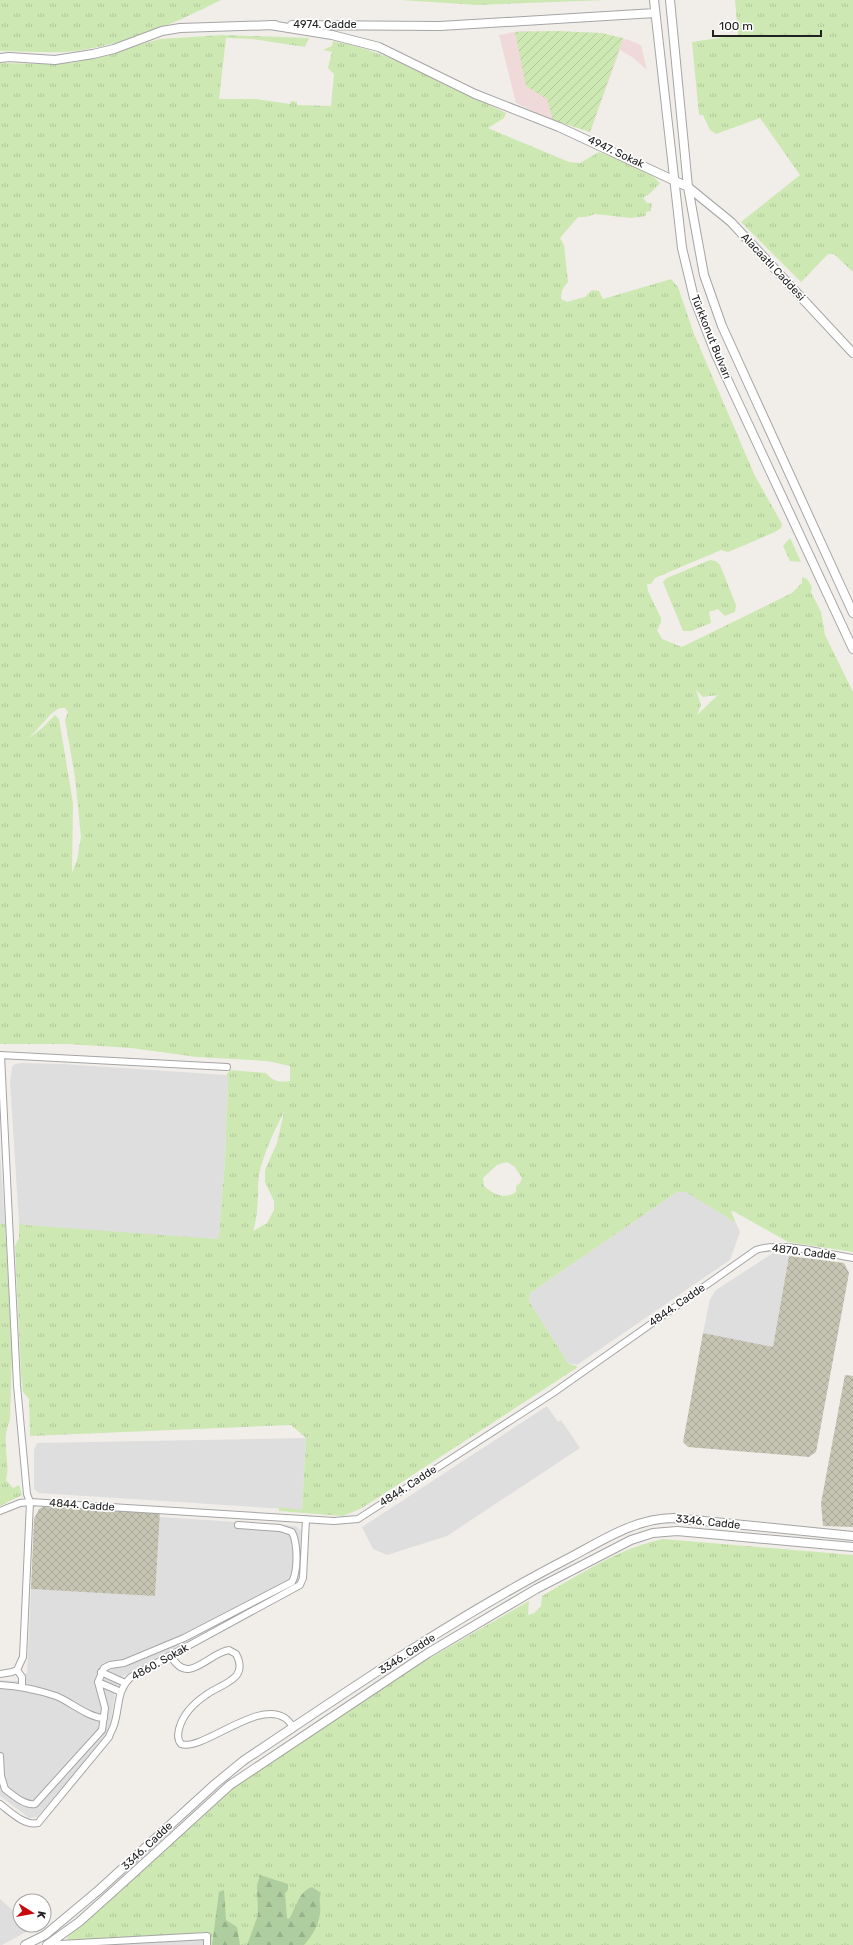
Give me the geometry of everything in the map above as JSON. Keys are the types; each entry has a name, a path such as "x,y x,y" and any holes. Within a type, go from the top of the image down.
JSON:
{"street":[{"name":"Türkkonut Bulvarı","path":"654,0 672,178 682,248 694,298 716,355 853,649"},
{"name":"Türkkonut Bulvarı","path":"670,0 688,187 700,256 722,326 853,613"},
{"name":"4974. Cadde","path":"0,58 9,57 55,60 93,54 114,49 162,31 180,28 270,25 440,26 655,13"},
{"name":"4947. Sokak","path":"270,25 332,35 379,47 475,94 559,127 672,178 688,187"},
{"name":"Alacaatlı Caddesi","path":"688,187 717,210 740,232 853,353"},
{"path":"0,1674 17,1670 23,1657 30,1502 17,1386 0,1055 227,1066"},
{"name":"4870. Cadde","path":"756,1250 767,1247 782,1247 853,1258"},
{"name":"4844. Cadde","path":"0,1511 20,1503 30,1502 306,1519 345,1521 358,1519 552,1393 756,1250"},
{"name":"3346. Cadde","path":"25,1945 45,1935 125,1867 215,1784 243,1761 413,1649 533,1576 624,1530 638,1524 674,1518 853,1536"},
{"name":"4860. Sokak","path":"0,1804 22,1820 32,1824 38,1823 108,1737 115,1725 121,1692 125,1683 131,1677 296,1589 300,1585 303,1578 306,1519"},
{"path":"0,1756 5,1789 24,1802 33,1804 39,1801 102,1730 104,1708 98,1682 104,1668 110,1665 124,1664 184,1638 292,1582 295,1576 295,1538 292,1532 280,1528 238,1525"},
{"name":"3346. Cadde","path":"51,1943 144,1864 208,1804 257,1766 428,1652 536,1588 631,1540 653,1532 677,1531 853,1547"},
{"path":"171,1656 178,1665 186,1669 196,1668 229,1650 236,1654 239,1663 235,1678 226,1685 207,1694 186,1713 179,1730 178,1741 181,1744 189,1745 197,1743 233,1725 262,1716 274,1715 285,1718 293,1727"},
{"path":"17,1670 22,1677 22,1687"},
{"path":"101,1672 125,1683"},
{"path":"98,1682 121,1692"},
{"path":"0,1685 22,1687 55,1696 75,1705 93,1716 104,1718"},
{"path":"45,1935 51,1943 60,1944 207,1936 207,1945"}],"shaded area":[{"path":"520,31 601,33 629,40 641,45 647,70 632,57 620,50 590,132 553,120 516,103 499,35"},
{"path":"15,1064 63,1064 226,1075 228,1079 225,1159 219,1237 217,1239 134,1234 25,1225 19,1223 10,1082 12,1067"},
{"path":"0,1152 5,1224 0,1224"},
{"path":"686,1191 736,1223 740,1232 730,1260 577,1365 568,1363 529,1301 530,1293 677,1192"},
{"path":"773,1253 789,1256 773,1348 703,1333 710,1299 716,1290"},
{"path":"789,1256 844,1263 849,1273 816,1452 809,1457 688,1447 683,1442 703,1333 773,1347"},
{"path":"845,1375 853,1376 853,1527 823,1526 821,1503"},
{"path":"547,1406 558,1422 561,1420 580,1448 447,1536 387,1555 373,1549 362,1527"},
{"path":"306,1438 302,1510 39,1493 34,1489 34,1450 37,1443"},
{"path":"43,1507 160,1513 155,1596 31,1589 34,1519 39,1509"},
{"path":"160,1517 296,1526 301,1531 299,1581 296,1586 122,1677 115,1692 110,1727 104,1739 37,1817 29,1818 0,1796 0,1680 17,1681 27,1673 31,1589 155,1595"},
{"path":"0,1899 12,1910 12,1933 24,1933 0,1945"},
{"path":"207,1936 207,1945 47,1945"}],"green space":[{"path":"0,0 221,0 145,34 104,46 84,50 48,52 0,51"},
{"path":"400,0 606,0 477,5"},
{"path":"735,0 853,0 853,272 834,254 828,254 801,282 741,222 800,175 760,118 716,134 710,130 703,115 699,115 692,42 738,35"},
{"path":"557,31 601,33 623,38 590,132 553,120 547,99 526,86 515,32"},
{"path":"222,35 309,38 305,47 252,39 226,38 219,99 256,99 290,104 291,101 297,102 297,105 331,106 334,74 328,68 332,52 323,50 332,46 333,41 356,46 400,62 506,113 504,118 488,128 569,162 580,163 599,152 641,168 655,178 660,184 643,198 647,203 652,203 651,211 646,212 646,216 631,218 595,214 586,217 578,217 560,238 564,245 568,282 562,290 561,299 567,302 585,297 592,290 599,291 603,299 671,279 678,287 694,334 755,476 782,524 781,528 775,532 728,552 721,550 655,578 651,584 647,584 648,591 661,618 661,622 657,630 662,639 682,647 792,593 802,583 802,577 807,579 812,587 811,592 821,612 825,635 853,692 853,1252 788,1242 735,1212 731,1211 736,1223 686,1192 677,1192 530,1293 529,1301 568,1363 578,1367 362,1508 343,1516 279,1511 279,1507 302,1510 306,1438 291,1425 30,1436 29,1399 23,1392 15,1246 19,1238 19,1223 25,1225 217,1239 219,1237 225,1159 228,1079 226,1075 230,1070 266,1073 276,1081 290,1081 290,1066 267,1061 197,1057 131,1048 68,1044 0,1044 0,63 49,64 77,62 160,39","holes":["696,690 703,697 718,695 697,715 701,705","60,708 65,708 68,712 65,720 75,777 81,837 77,860 72,873 73,803 59,719 55,715 29,738 52,713","284,1112 277,1143 265,1170 265,1182 274,1201 274,1210 267,1223 253,1231 258,1204 259,1176 269,1143","507,1162 514,1166 522,1178 520,1183 516,1186 516,1192 503,1196 495,1194 484,1186 483,1178 497,1165"]},
{"path":"790,538 801,562 790,561 783,546"},
{"path":"710,560 716,561 720,565 736,605 735,612 725,616 718,609 709,612 711,623 691,631 683,631 663,582 667,578"},
{"path":"0,1224 5,1224 12,1351 10,1420 6,1436 6,1480 13,1488 19,1485 22,1495 0,1506"},
{"path":"663,1539 853,1555 853,1945 210,1945 209,1932 68,1943 66,1941 70,1935 82,1925 83,1922 216,1796 355,1701 529,1601 528,1615 534,1613 541,1606 542,1596 616,1555 647,1543"},
{"path":"260,1875 288,1884 288,1890 285,1893 287,1918 289,1919 298,1900 304,1892 312,1887 321,1893 320,1916 314,1932 304,1945 247,1945 258,1915 257,1885"},
{"path":"224,1890 226,1920 237,1927 240,1945 212,1945 219,1892"}]}
